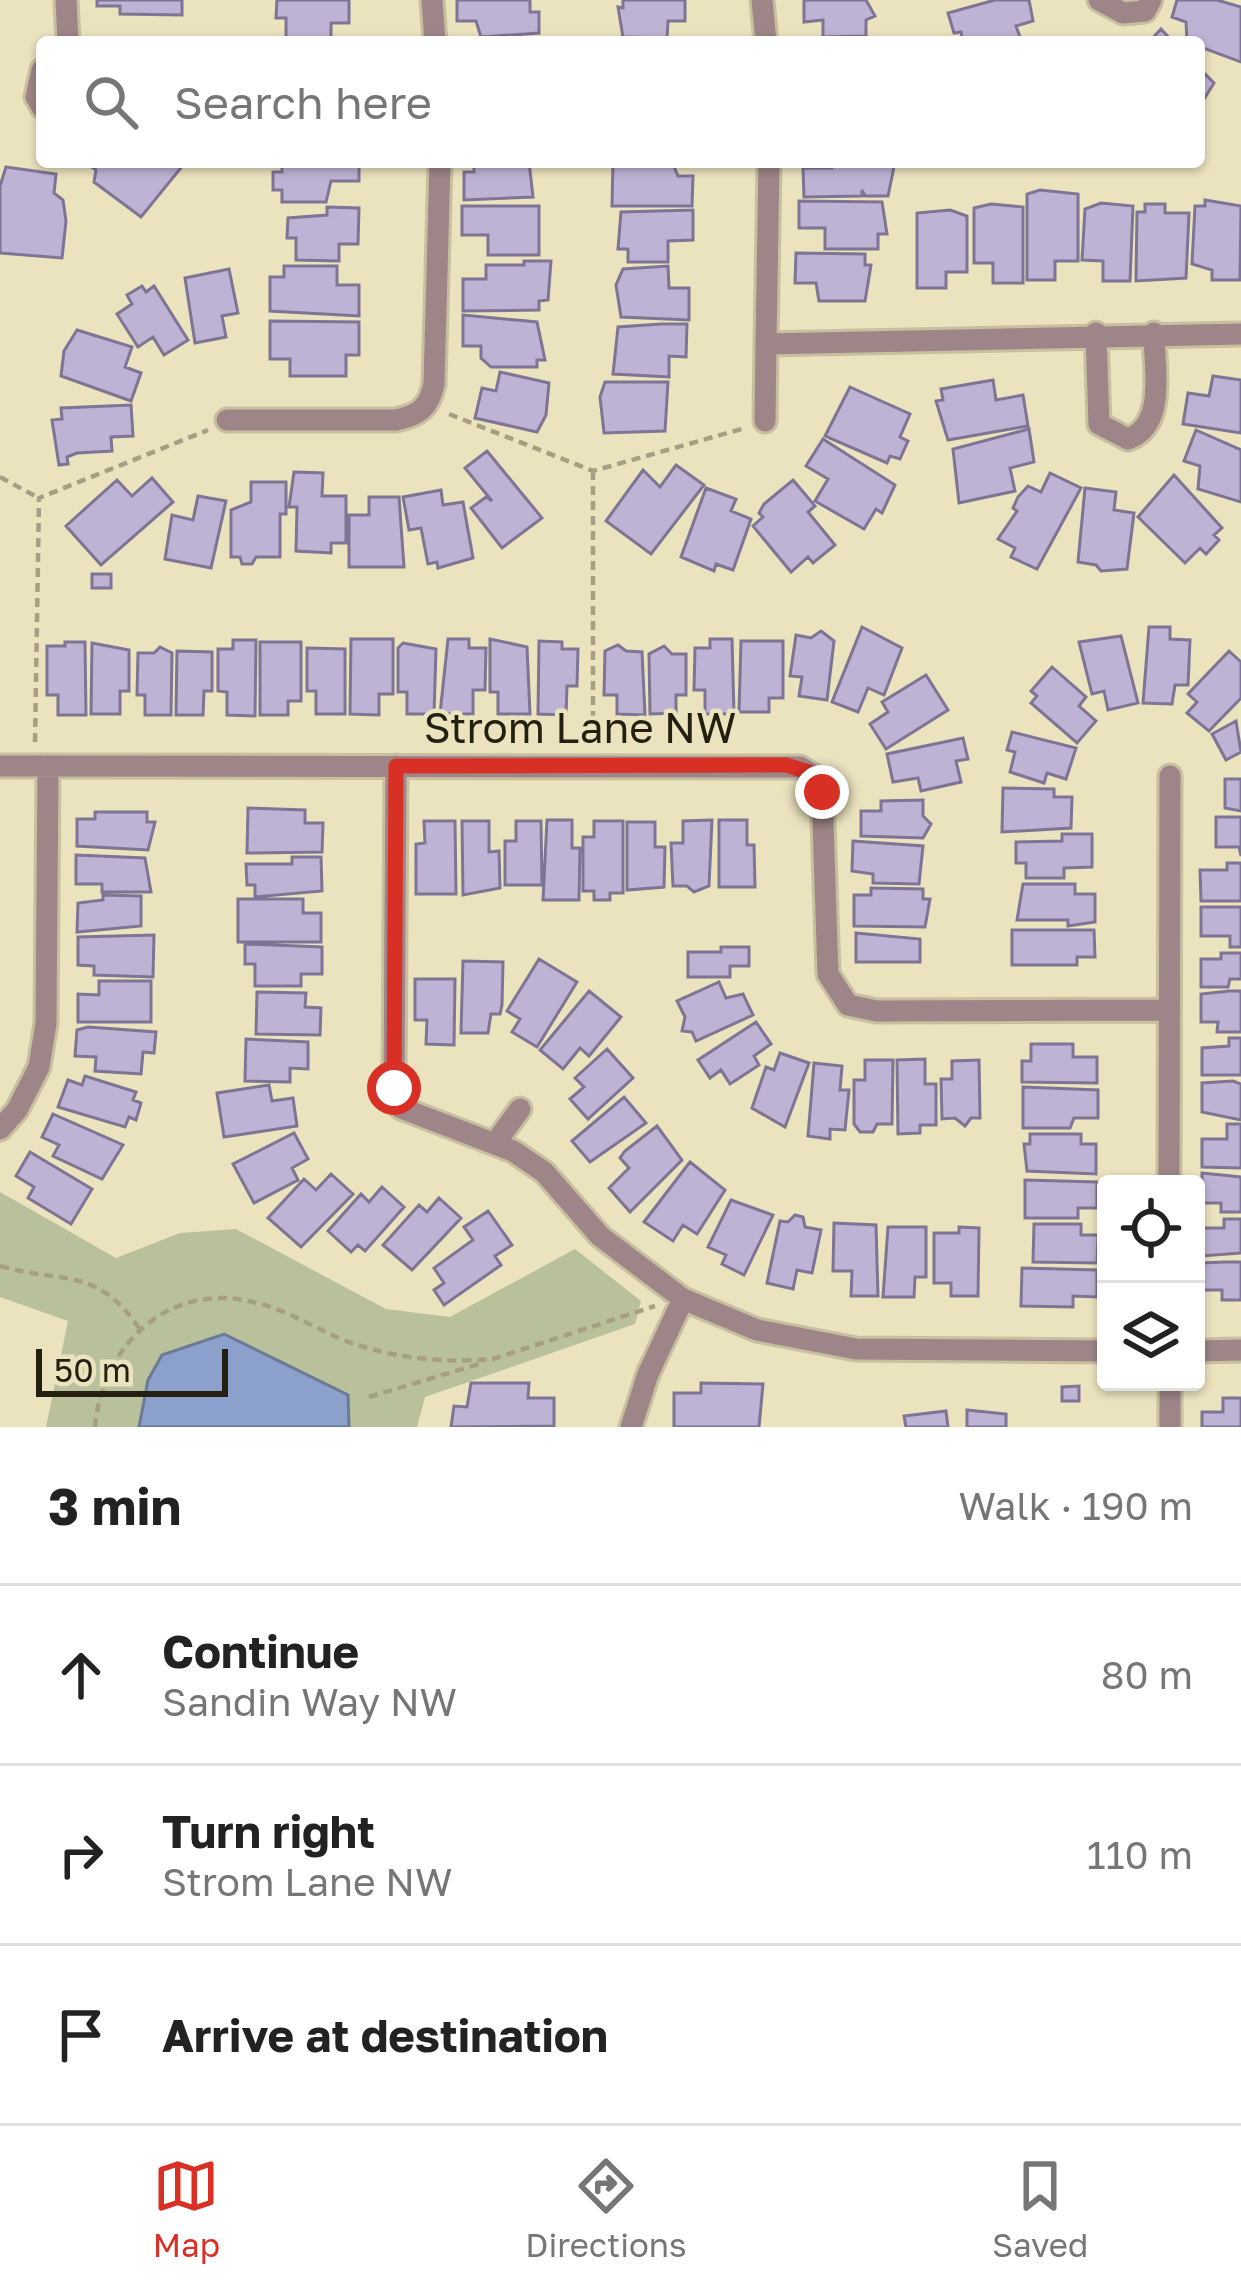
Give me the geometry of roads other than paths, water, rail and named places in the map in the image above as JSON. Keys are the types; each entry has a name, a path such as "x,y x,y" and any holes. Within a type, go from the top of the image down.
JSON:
{"street":[{"path":"64,36 65,0"},
{"path":"432,0 435,36"},
{"path":"1099,0 1123,13 1145,11 1151,0"},
{"path":"764,2 766,36"},
{"path":"227,420 396,419 428,405 434,384 440,168"},
{"path":"765,421 769,168"},
{"path":"766,344 900,344 1096,333 1241,334"},
{"path":"1096,333 1099,424 1128,439 1148,427 1154,414 1154,333"},
{"name":"Strom Lane NW","path":"0,766 786,765 819,779 828,974 848,1004 877,1011 1169,1010"},
{"path":"0,1130 17,1110 39,1067 46,1023 41,766"},
{"path":"396,766 397,1100 413,1114 496,1142 544,1172 600,1236 682,1299 757,1330 822,1346 1097,1351"},
{"path":"1169,1175 1170,776"},
{"path":"496,1142 520,1109"},
{"path":"632,1427 648,1373 682,1299"},
{"path":"1205,1351 1241,1350"},
{"path":"1170,1391 1170,1427"}],"water":[{"path":"224,1334 348,1395 349,1427 139,1427 148,1380 162,1355"}]}
